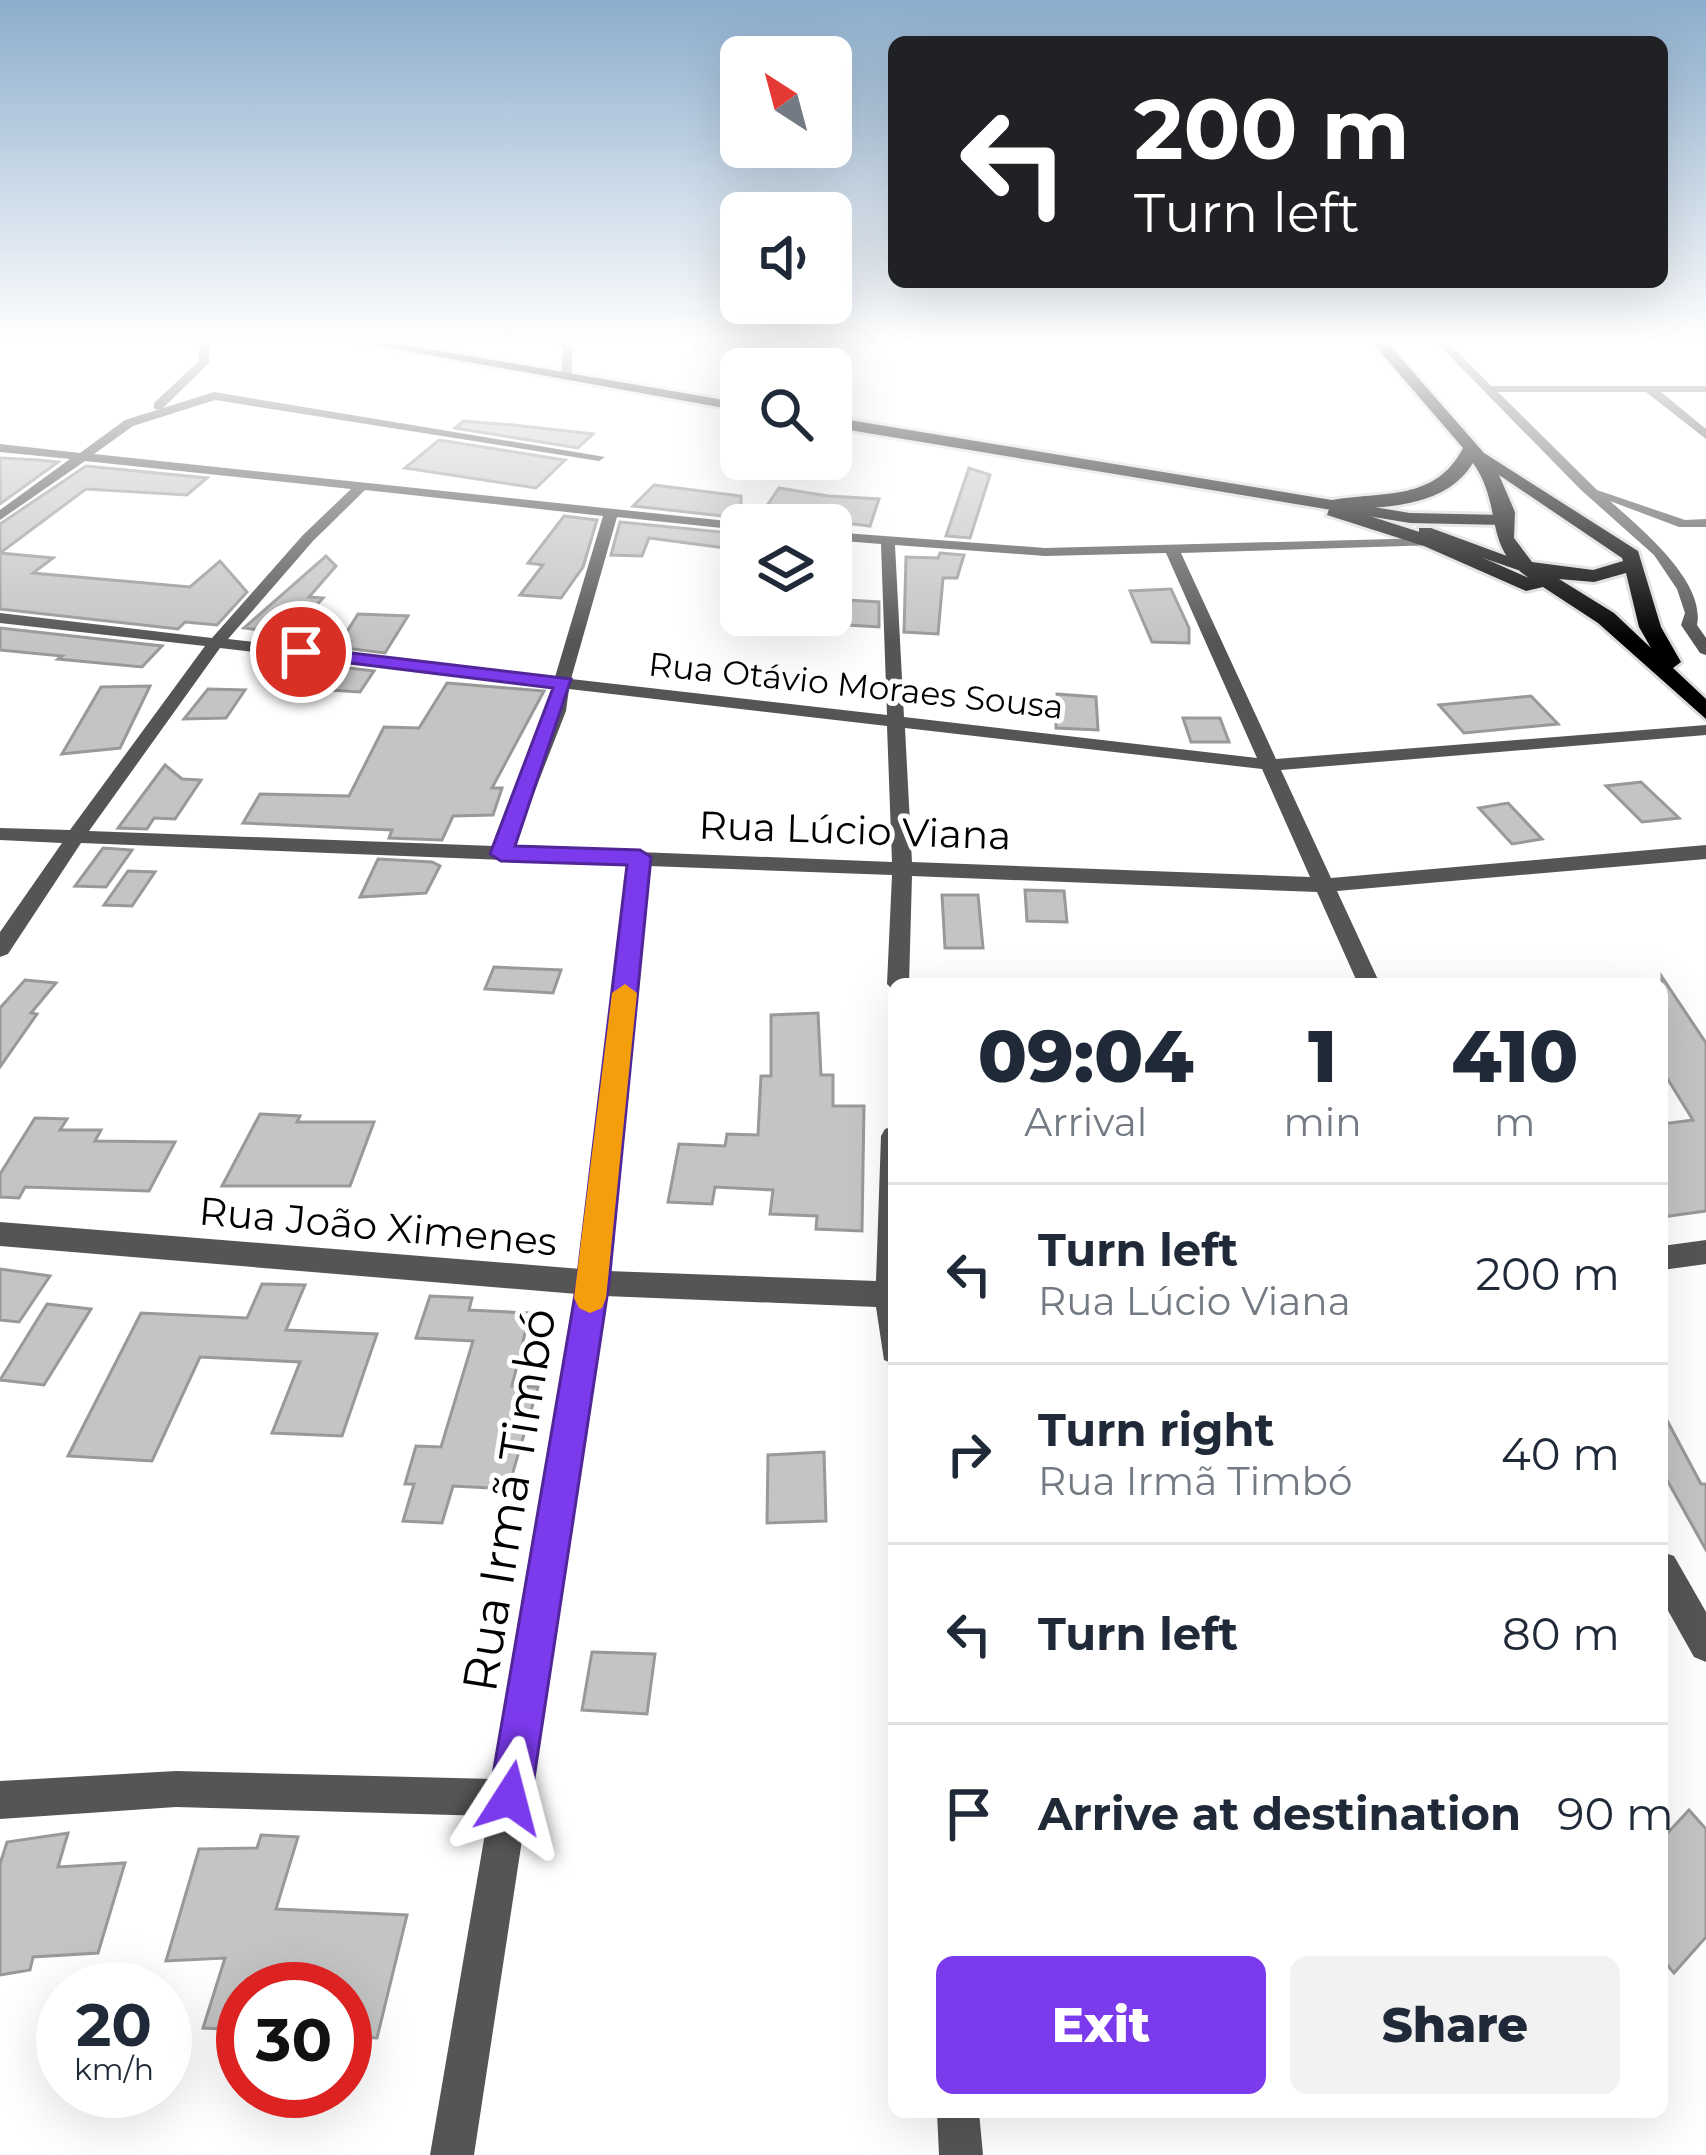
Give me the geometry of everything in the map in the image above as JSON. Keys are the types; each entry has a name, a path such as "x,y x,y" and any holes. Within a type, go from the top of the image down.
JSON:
{"highway":[{"path":"1465,441 1524,521 1604,534"},
{"path":"1329,508 1429,492 1461,471 1469,445"},
{"path":"1469,445 1535,495 1604,534 1635,564 1649,627 1705,717"},
{"path":"1329,508 1431,542 1525,583 1632,641"},
{"path":"1524,521 1504,539 1525,566 1606,617 1705,717"},
{"path":"1525,566 1579,576 1635,564"}],"main road":[{"path":"941,441 1329,508 1444,537 1525,566"},
{"path":"1329,508 1440,521 1524,521"}],"street":[{"path":"0,516 105,441"},
{"path":"487,441 599,457"},
{"path":"1539,441 1659,551 1700,614 1690,625 1706,650"},
{"path":"0,448 720,524"},
{"path":"0,949 213,642 294,548 361,487"},
{"path":"1586,488 1684,524 1706,527"},
{"path":"501,854 565,683 566,659 612,511"},
{"path":"852,539 1173,552 1431,542"},
{"path":"888,543 902,869 898,978"},
{"path":"1173,552 1367,978"},
{"name":"Rua Otávio Moraes Sousa","path":"0,618 1273,765 1705,717"},
{"name":"Rua Lúcio Viana","path":"0,834 1326,885 1706,852"},
{"name":"Rua Irmã Timbó","path":"452,2155 593,1283 640,857"},
{"name":"Rua João Ximenes","path":"0,1234 593,1283 888,1294"},
{"path":"1668,1257 1706,1252"},
{"path":"1668,1579 1706,1646"},
{"path":"0,1800 176,1790 510,1798"},
{"path":"958,2118 961,2155"}],"building":[{"path":"438,441 565,460 536,488 405,468"},
{"path":"532,441 586,441 578,448"},
{"path":"0,458 39,460 58,462 0,504"},
{"path":"86,466 207,478 187,495 86,489 0,553 0,524"},
{"path":"969,468 990,475 970,538 946,536"},
{"path":"654,485 741,496 741,504 720,504 720,516 633,506"},
{"path":"779,488 879,499 870,526 852,524 852,504 768,504"},
{"path":"564,516 597,520 583,567 561,598 520,595 543,565 528,563"},
{"path":"620,522 720,532 720,547 649,538 642,556 611,555"},
{"path":"0,553 53,558 33,573 190,587 220,561 247,592 217,625 185,622 178,629 0,609"},
{"path":"940,553 964,555 957,578 943,578 938,634 904,632 906,557 938,558"},
{"path":"326,556 336,566 309,597 323,598 290,634 244,628"},
{"path":"1171,589 1189,628 1189,643 1152,642 1130,591"},
{"path":"852,600 879,602 879,627 852,625"},
{"path":"358,614 408,616 385,653 345,648 350,642 341,641"},
{"path":"0,628 162,646 142,667 58,659 62,656 0,650"},
{"path":"331,666 374,671 360,692 312,689"},
{"path":"447,683 544,691 492,788 502,788 493,815 453,816 442,840 389,838 392,830 243,823 260,794 349,796 384,727 419,728"},
{"path":"150,686 120,748 62,754 101,687"},
{"path":"208,689 245,690 226,718 184,719"},
{"path":"1057,694 1096,697 1098,730 1056,728"},
{"path":"1531,696 1558,724 1464,733 1439,705"},
{"path":"1183,718 1220,718 1229,742 1191,742"},
{"path":"165,765 182,779 201,780 175,819 154,818 147,829 118,828"},
{"path":"1641,782 1679,818 1642,822 1606,786"},
{"path":"1508,803 1542,839 1512,844 1479,808"},
{"path":"103,848 132,850 106,887 75,886"},
{"path":"378,859 440,866 426,893 360,897"},
{"path":"128,871 155,872 132,906 104,905"},
{"path":"1025,890 1064,891 1067,922 1027,921"},
{"path":"942,895 978,895 983,948 945,948"},
{"path":"494,967 561,970 553,993 485,989"},
{"path":"25,980 56,983 31,1013 37,1014 0,1067 0,1008"},
{"path":"1668,986 1706,1043 1706,1211 1668,1216 1668,1123 1693,1120 1668,1080"},
{"path":"818,1013 821,1075 833,1075 833,1106 864,1106 862,1231 816,1229 817,1216 770,1214 773,1190 715,1187 712,1204 668,1202 679,1144 725,1146 727,1134 758,1135 761,1076 771,1076 771,1015"},
{"path":"260,1114 300,1116 297,1122 374,1122 350,1186 222,1186"},
{"path":"35,1118 67,1119 60,1130 101,1130 95,1141 175,1142 149,1191 25,1187 19,1198 0,1197 0,1174"},
{"path":"0,1269 50,1276 19,1322 0,1320"},
{"path":"262,1284 305,1285 286,1330 377,1334 342,1436 272,1433 300,1362 200,1357 152,1461 68,1456 141,1313 247,1318"},
{"path":"430,1296 472,1298 469,1310 530,1313 512,1386 538,1387 508,1489 453,1486 442,1523 403,1521 414,1484 405,1484 416,1446 441,1447 473,1341 416,1338"},
{"path":"47,1304 91,1309 44,1385 0,1380"},
{"path":"1668,1422 1701,1484 1706,1484 1706,1550 1668,1482"},
{"path":"824,1452 826,1521 767,1523 768,1455"},
{"path":"592,1652 655,1654 647,1714 582,1710"},
{"path":"1689,1810 1706,1829 1706,1937 1674,1973 1668,1966 1668,1833"},
{"path":"68,1833 58,1867 125,1863 98,1953 33,1957 30,1970 0,1975 0,1864 7,1842"},
{"path":"261,1835 298,1837 276,1909 407,1915 377,2038 372,2038 372,1962 166,1961 199,1849 257,1848"},
{"path":"216,1987 216,2029 203,2028"}],"slow traffic":[{"path":"590,1298 625,993"}],"route":[{"path":"301,652 565,683 501,854 640,857 593,1283 510,1798"}]}
